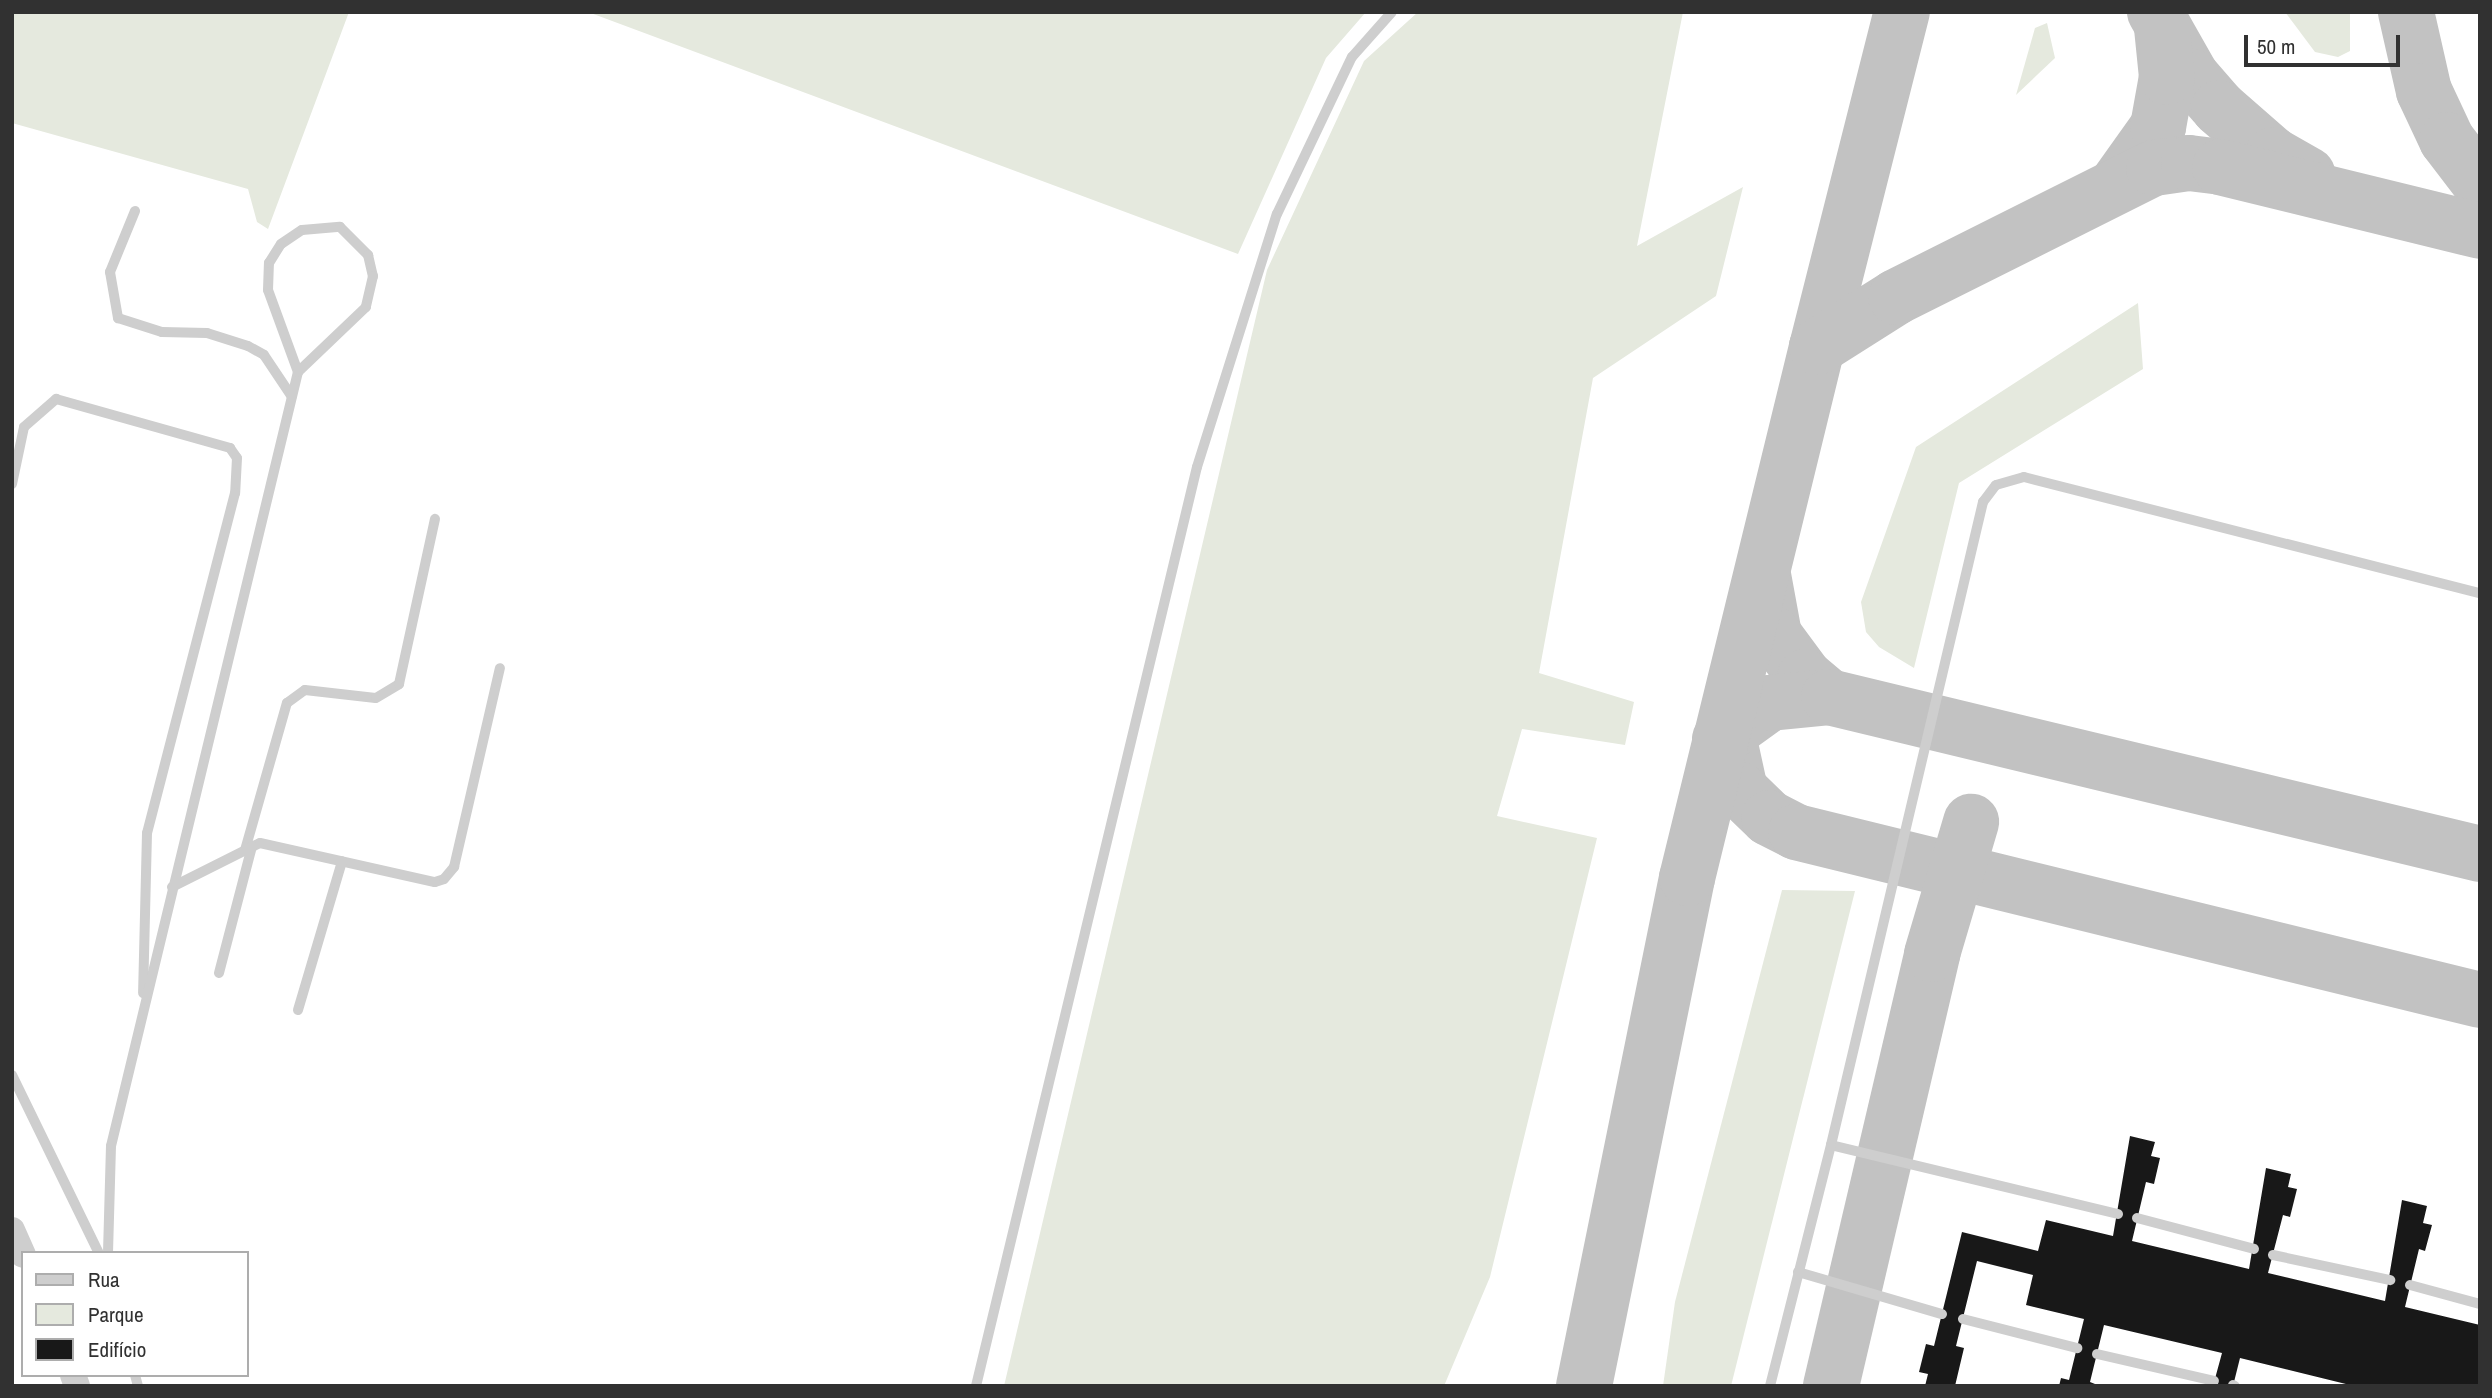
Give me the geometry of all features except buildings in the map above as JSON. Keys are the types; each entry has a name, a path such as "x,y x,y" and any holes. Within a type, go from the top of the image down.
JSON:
{"street":[{"path":"12,1230 21,1251"}],"lane":[{"path":"976,1386 1201,454 1277,214 1352,57 1392,12"},
{"path":"135,211 110,272 118,318 152,330 207,333 248,346 264,355 292,397"},
{"path":"108,1251 111,1146 298,372 366,307 373,276 368,255 340,227 302,230 269,263 268,290 298,372"},
{"path":"12,484 24,427 55,399 230,448 237,458 234,493 147,833 143,1014"},
{"path":"1770,1386 1830,1146 1983,502 1996,485 2024,477 2480,593"},
{"path":"219,973 287,703 305,690 376,698 399,684 435,519"},
{"path":"172,887 249,848 342,861 435,882 444,879 454,867 500,668"},
{"path":"298,1010 342,861"},
{"path":"12,1075 98,1251"},
{"path":"1830,1146 2118,1214"},
{"path":"2137,1218 2253,1249"},
{"path":"2273,1255 2390,1280"},
{"path":"1798,1272 1942,1314"},
{"path":"2410,1284 2480,1304"},
{"path":"1963,1319 2077,1348"},
{"path":"2097,1354 2214,1381"}],"green space":[{"path":"12,12 349,12 268,229 257,222 248,189 12,123"},
{"path":"588,12 1366,12 1326,58 1238,254"},
{"path":"1418,12 1683,12 1637,246 1743,187 1716,296 1593,378 1539,673 1634,702 1625,745 1522,729 1497,816 1597,838 1490,1277 1444,1386 1004,1386 1267,270 1364,61"},
{"path":"2285,12 2350,12 2350,51 2338,57 2315,52"},
{"path":"2047,23 2055,58 2016,95 2035,28"},
{"path":"2138,303 2143,369 1959,483 1914,668 1879,647 1866,632 1861,602 1916,447"},
{"path":"1782,890 1855,891 1731,1386 1663,1386 1675,1302"}],"taxiway":[{"path":"1817,347 1902,12"},
{"path":"2155,12 2192,77 2219,108 2273,155 2308,175"},
{"path":"2406,12 2424,91 2447,140 2480,183"},
{"path":"2118,183 2158,127 2167,77 2162,28"},
{"path":"1584,1386 1687,878 1817,347 1896,297 2154,168 2189,163 2220,167 2480,231"},
{"path":"1763,575 1774,635 1805,677 1829,697"},
{"path":"1720,739 1770,703 1829,697 2480,854"},
{"path":"1726,726 1740,790 1769,818 1796,832 2480,1000"},
{"path":"1831,1386 1932,954 1971,822"}]}
